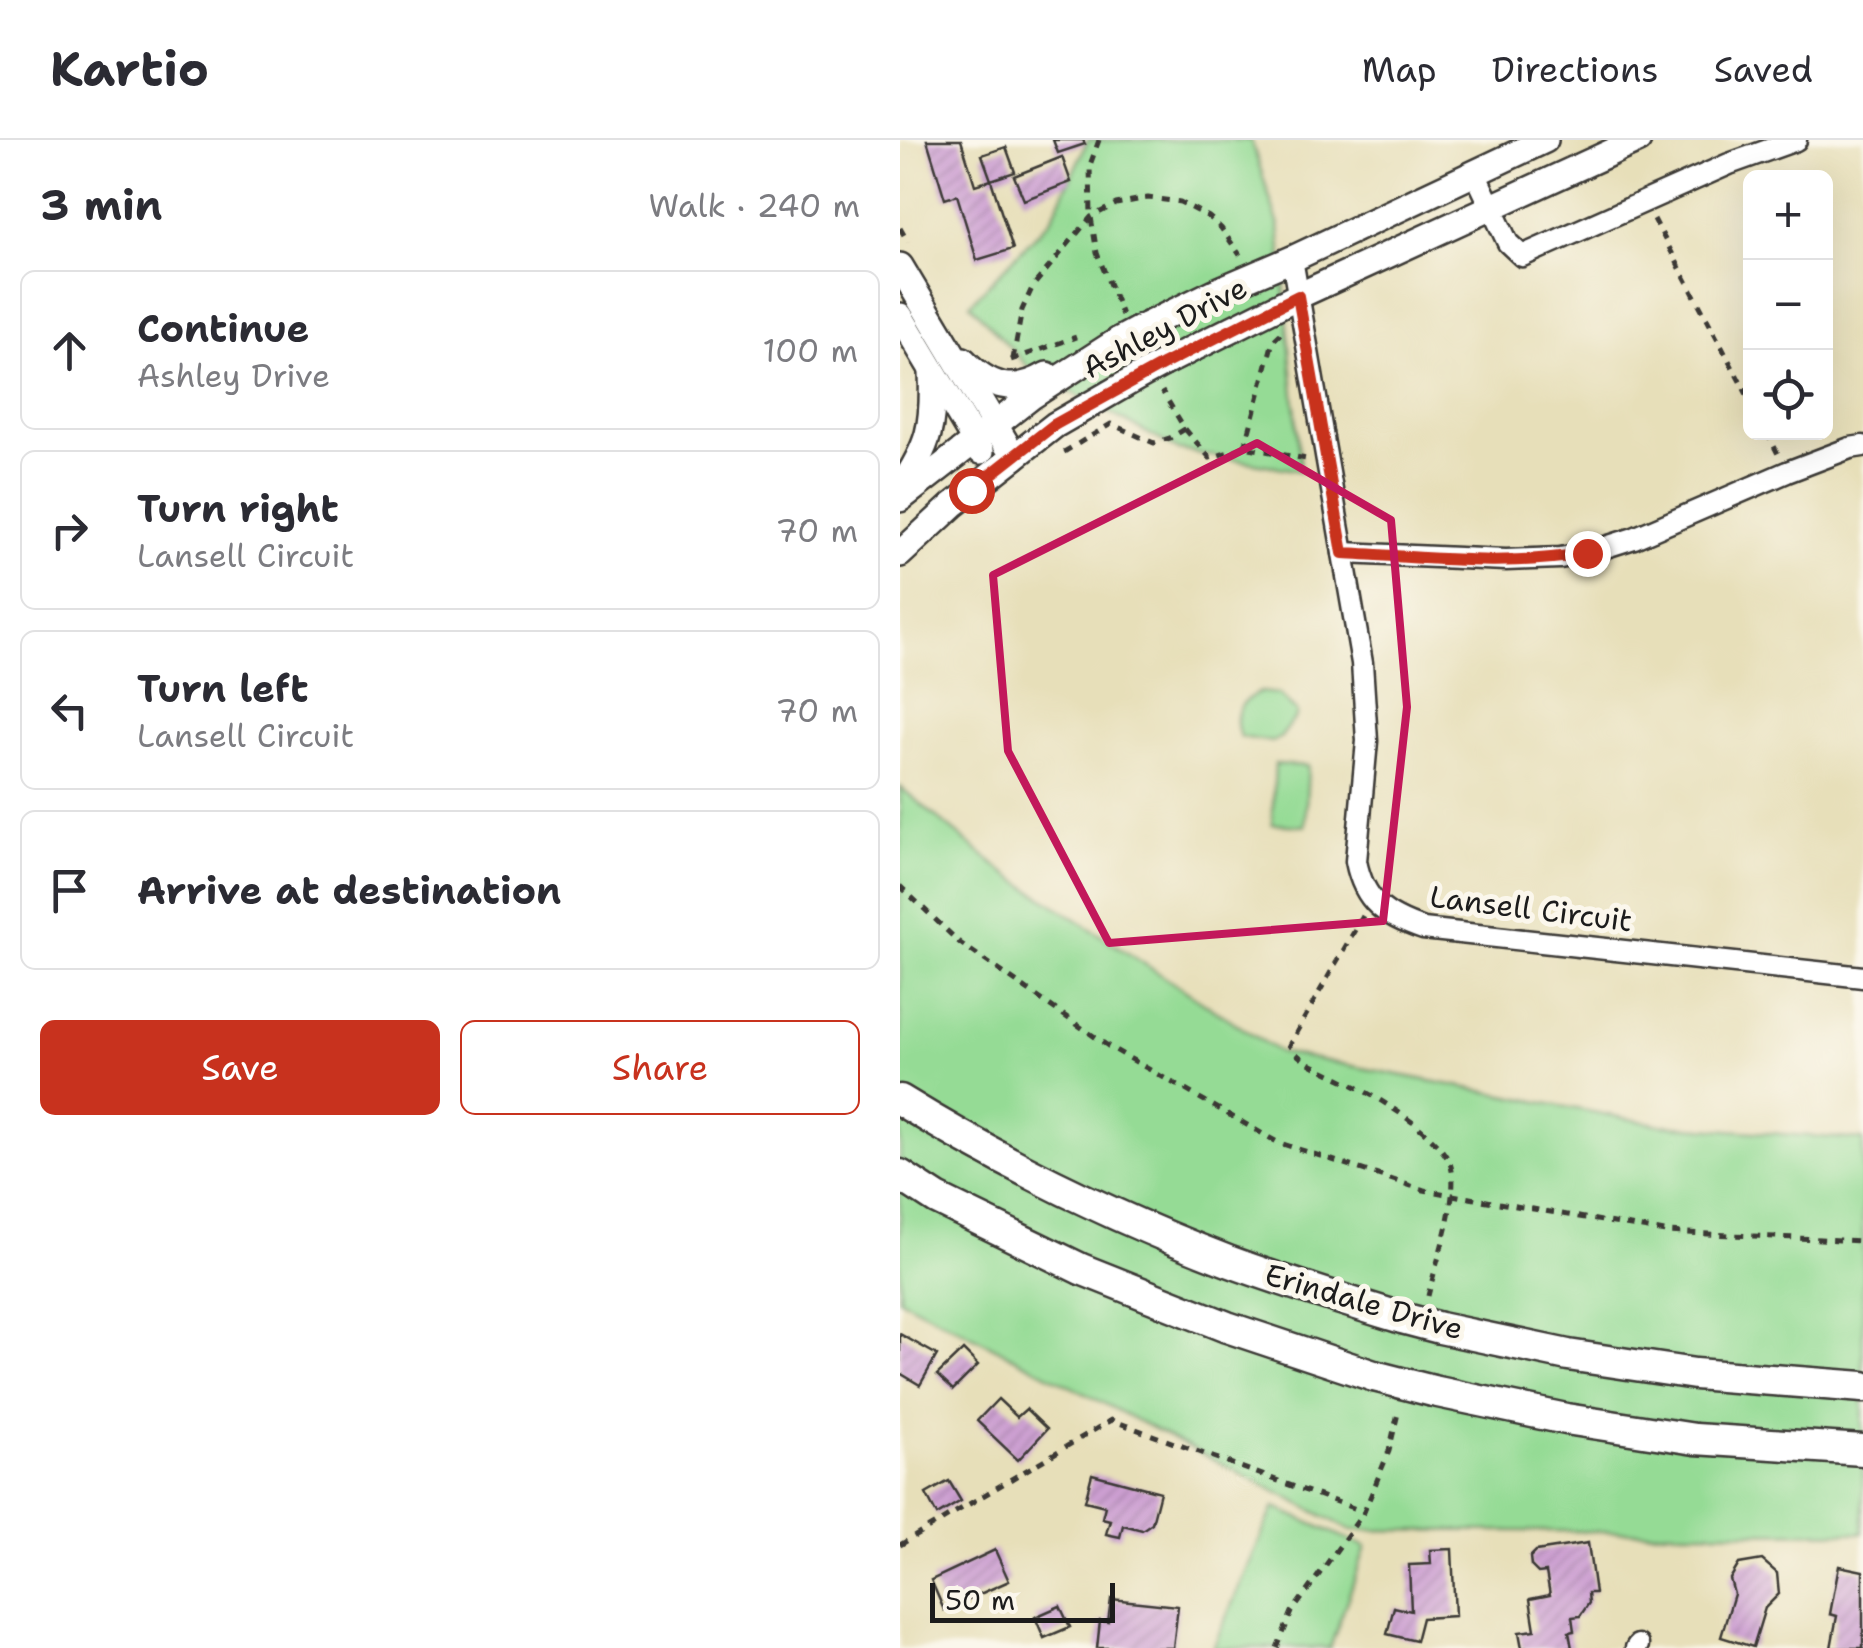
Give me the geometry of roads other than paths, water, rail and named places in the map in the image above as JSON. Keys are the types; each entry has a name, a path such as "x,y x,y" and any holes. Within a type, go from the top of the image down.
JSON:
{"main road":[{"name":"Erindale Drive","path":"900,1100 967,1142 1150,1230 1230,1262 1402,1318 1568,1355 1695,1374 1863,1387"},
{"path":"900,1175 937,1199 1081,1269 1227,1328 1418,1392 1695,1438 1863,1450"}],"street":[{"name":"Ashley Drive","path":"900,499 1032,396 1119,340 1546,140"},
{"name":"Ashley Drive","path":"900,554 953,504 1054,425 1138,377 1300,304 1490,206 1638,140"},
{"path":"1474,173 1508,243 1522,256 1729,164 1796,140"},
{"path":"1292,258 1343,553 1506,560 1587,553 1634,538 1787,472 1863,446"},
{"path":"900,266 946,342 984,433 1003,465"},
{"path":"900,316 932,370 984,433"},
{"path":"946,342 979,377 999,386 1034,382 1062,366 1091,360"},
{"path":"900,489 928,440 934,412 932,370"},
{"name":"Lansell Circuit","path":"1343,553 1362,663 1368,740 1356,861 1372,900 1394,919 1422,929 1863,977"}]}
